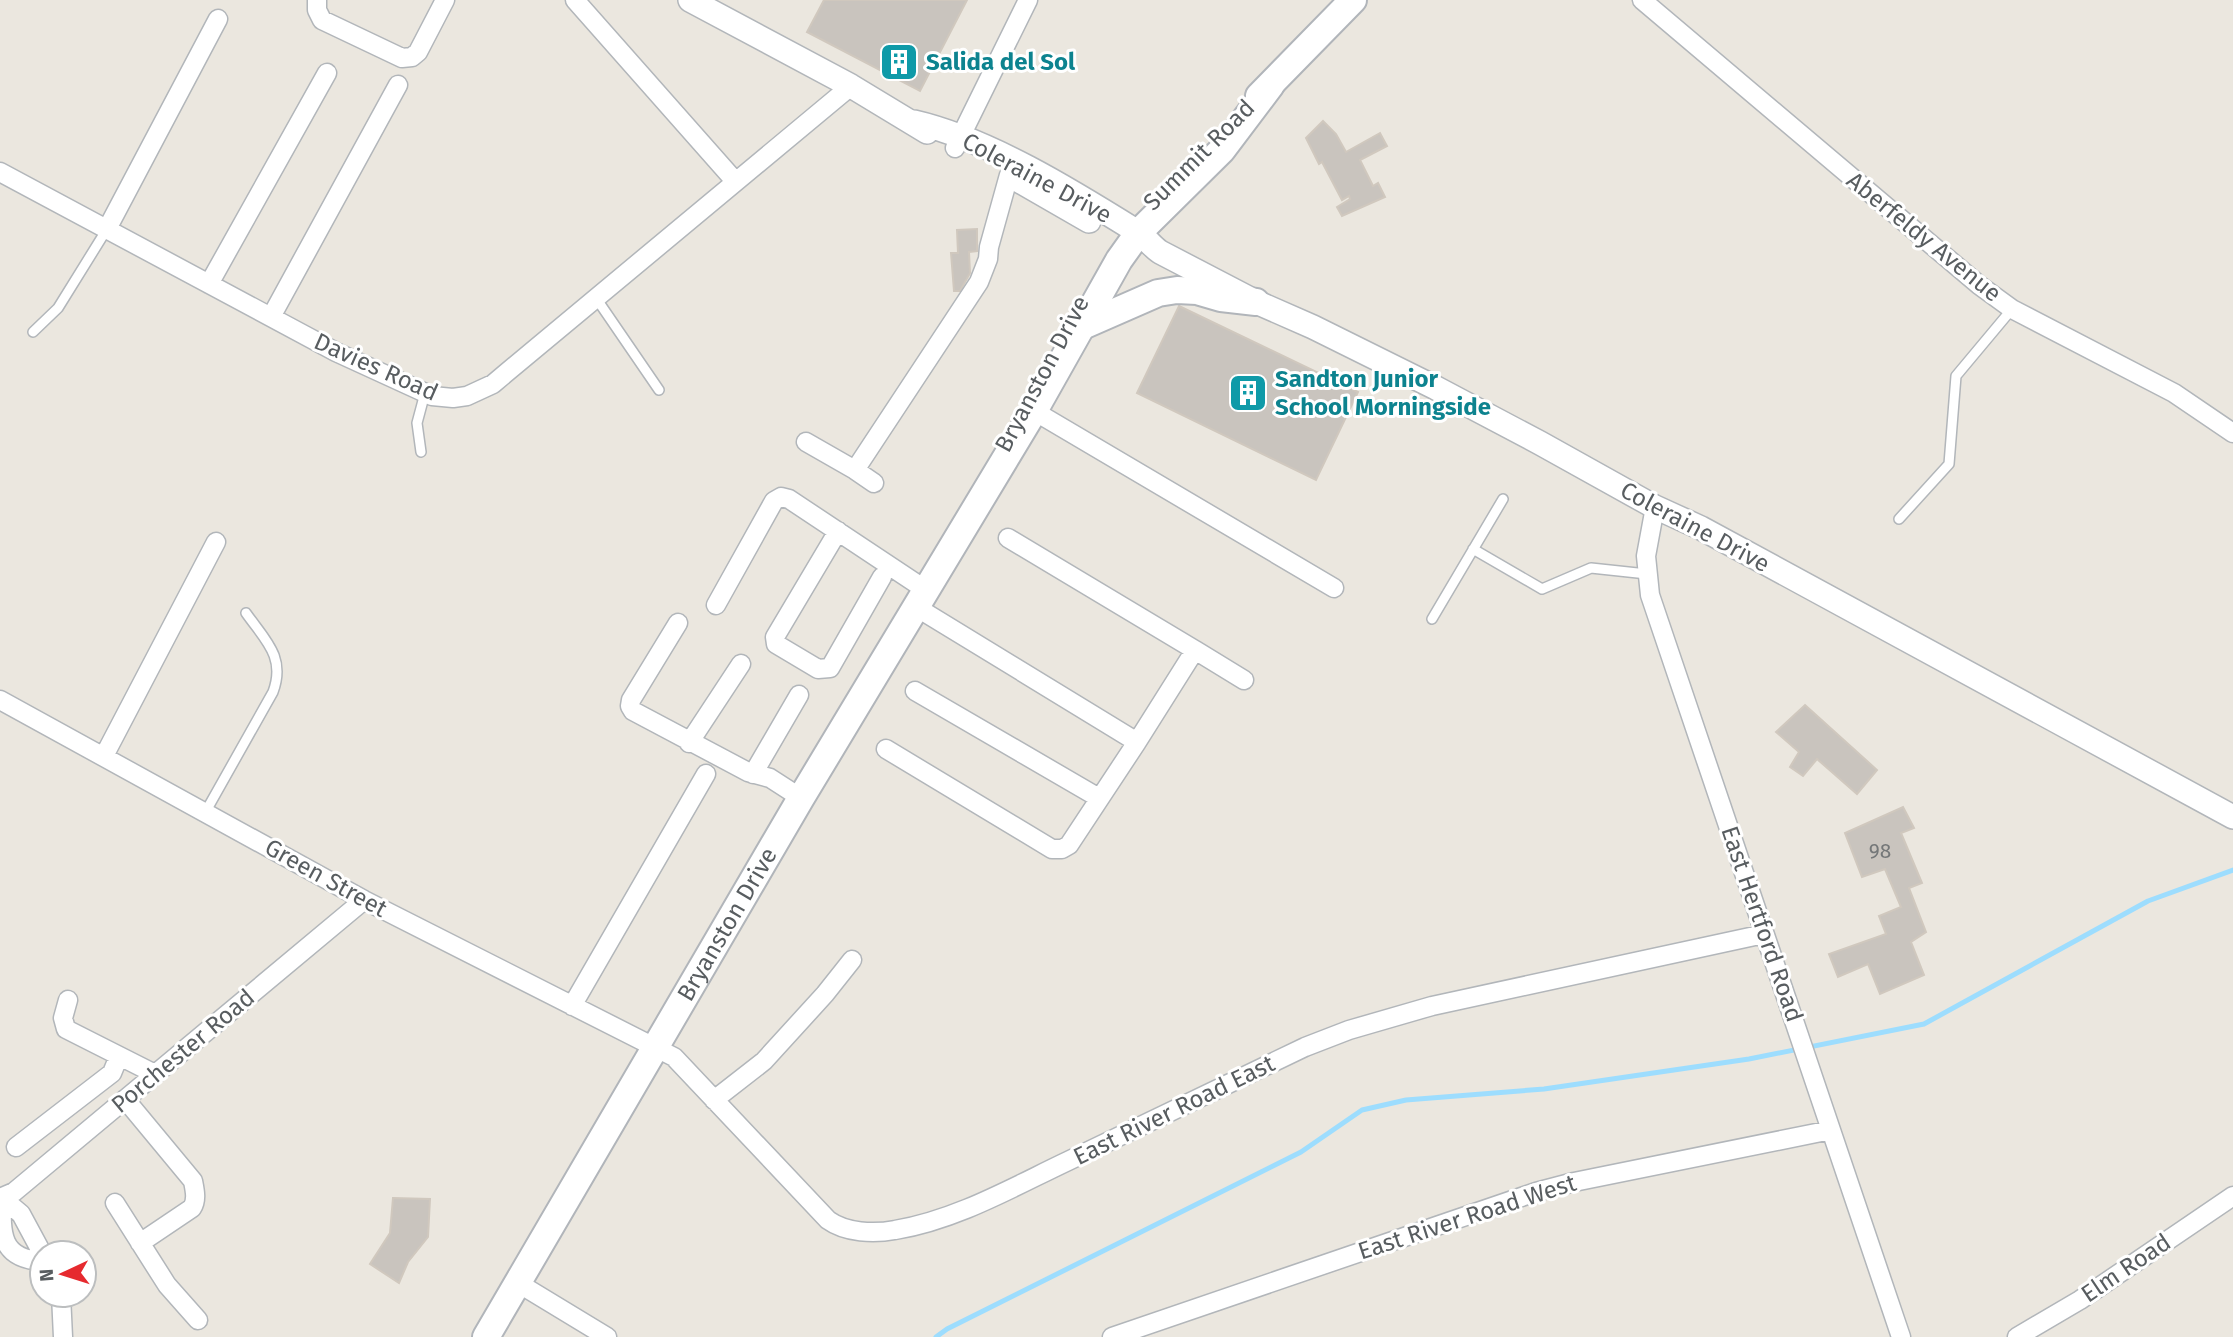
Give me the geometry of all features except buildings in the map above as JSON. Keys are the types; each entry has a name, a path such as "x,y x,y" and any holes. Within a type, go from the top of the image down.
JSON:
{"main road":[{"name":"Summit Road","path":"1133,237 1208,139 1271,85 1353,0"},
{"name":"Bryanston Drive","path":"486,1337 801,798 1034,411 1078,328 1133,237"},
{"name":"Bryanston Drive","path":"971,513 1062,331 1133,237"},
{"path":"1078,328 1170,290 1197,291 1222,298 1256,302"}],"street":[{"path":"317,0 317,10 323,20 402,58 412,57 418,51 445,0"},
{"path":"575,0 735,181"},
{"name":"Coleraine Drive","path":"690,0 914,122 999,165 1055,183 1133,237 1256,302 1436,388 1655,507 1701,528 2233,817"},
{"path":"958,142 1028,0"},
{"name":"Aberfeldy Avenue","path":"1642,0 1979,285 2012,309 2174,393 2233,433"},
{"path":"107,229 218,19"},
{"path":"209,284 327,73"},
{"path":"271,317 398,85"},
{"name":"Davies Road","path":"0,172 336,352 425,393 440,398 453,398 467,396 492,384 850,86"},
{"path":"855,470 979,282 988,259 999,165"},
{"path":"1034,411 1334,588"},
{"path":"806,442 874,483"},
{"path":"716,605 774,501 780,497 789,499 838,531 921,598 1136,742"},
{"name":"East Hertford Road","path":"1655,507 1646,556 1647,574 1657,619 1901,1337"},
{"path":"838,531 775,637 776,644 818,669 830,668 882,577"},
{"path":"1008,538 1244,680"},
{"path":"104,756 216,542"},
{"path":"678,623 631,700 630,706 639,715 688,743 752,774 770,778 801,798"},
{"path":"886,749 1052,849 1062,849 1069,845 1195,650"},
{"path":"688,743 741,664"},
{"path":"915,691 1099,798"},
{"path":"752,774 799,695"},
{"name":"Green Street","path":"0,700 364,900 656,1047"},
{"path":"572,1006 706,774"},
{"name":"Porchester Road","path":"1,1198 14,1192 364,900"},
{"name":"East River Road East","path":"656,1047 674,1057 834,1224 855,1230 892,1231 935,1220 1007,1190 1305,1047 1349,1030 1432,1006 1764,934"},
{"path":"715,1100 772,1053 852,960"},
{"path":"68,1000 63,1018 66,1029 155,1074"},
{"path":"16,1147 112,1073 120,1056"},
{"path":"125,1099 193,1181 196,1202 192,1208 141,1243"},
{"name":"East River Road West","path":"1112,1337 1536,1192 1831,1130"},
{"name":"Elm Road","path":"2017,1337 2080,1300 2233,1196"},
{"path":"1,1198 21,1214 34,1239"},
{"path":"1,1198 1,1228 10,1251 28,1259"},
{"path":"115,1203 167,1285 198,1320"},
{"path":"517,1283 607,1337"},
{"path":"61,1309 61,1336"}],"lane":[{"path":"33,332 58,308 107,229"},
{"path":"596,298 659,390"},
{"path":"1899,519 1949,464 1956,376 2012,309"},
{"path":"421,452 417,423 425,393"},
{"path":"1432,619 1503,499"},
{"path":"1473,549 1542,589 1591,568 1647,574"},
{"path":"206,811 273,692 278,678 278,664 273,651 246,613"},
{"path":"1,1228 21,1214"}],"waterway":[{"path":"936,1337 947,1329 1301,1152 1362,1110 1406,1100 1544,1089 1749,1059 1924,1024 2148,901 2233,870"}],"place":[{"name":"Salida del Sol","path":"899,62"},
{"name":"Sandton Junior School Morningside","path":"1248,393"}]}
